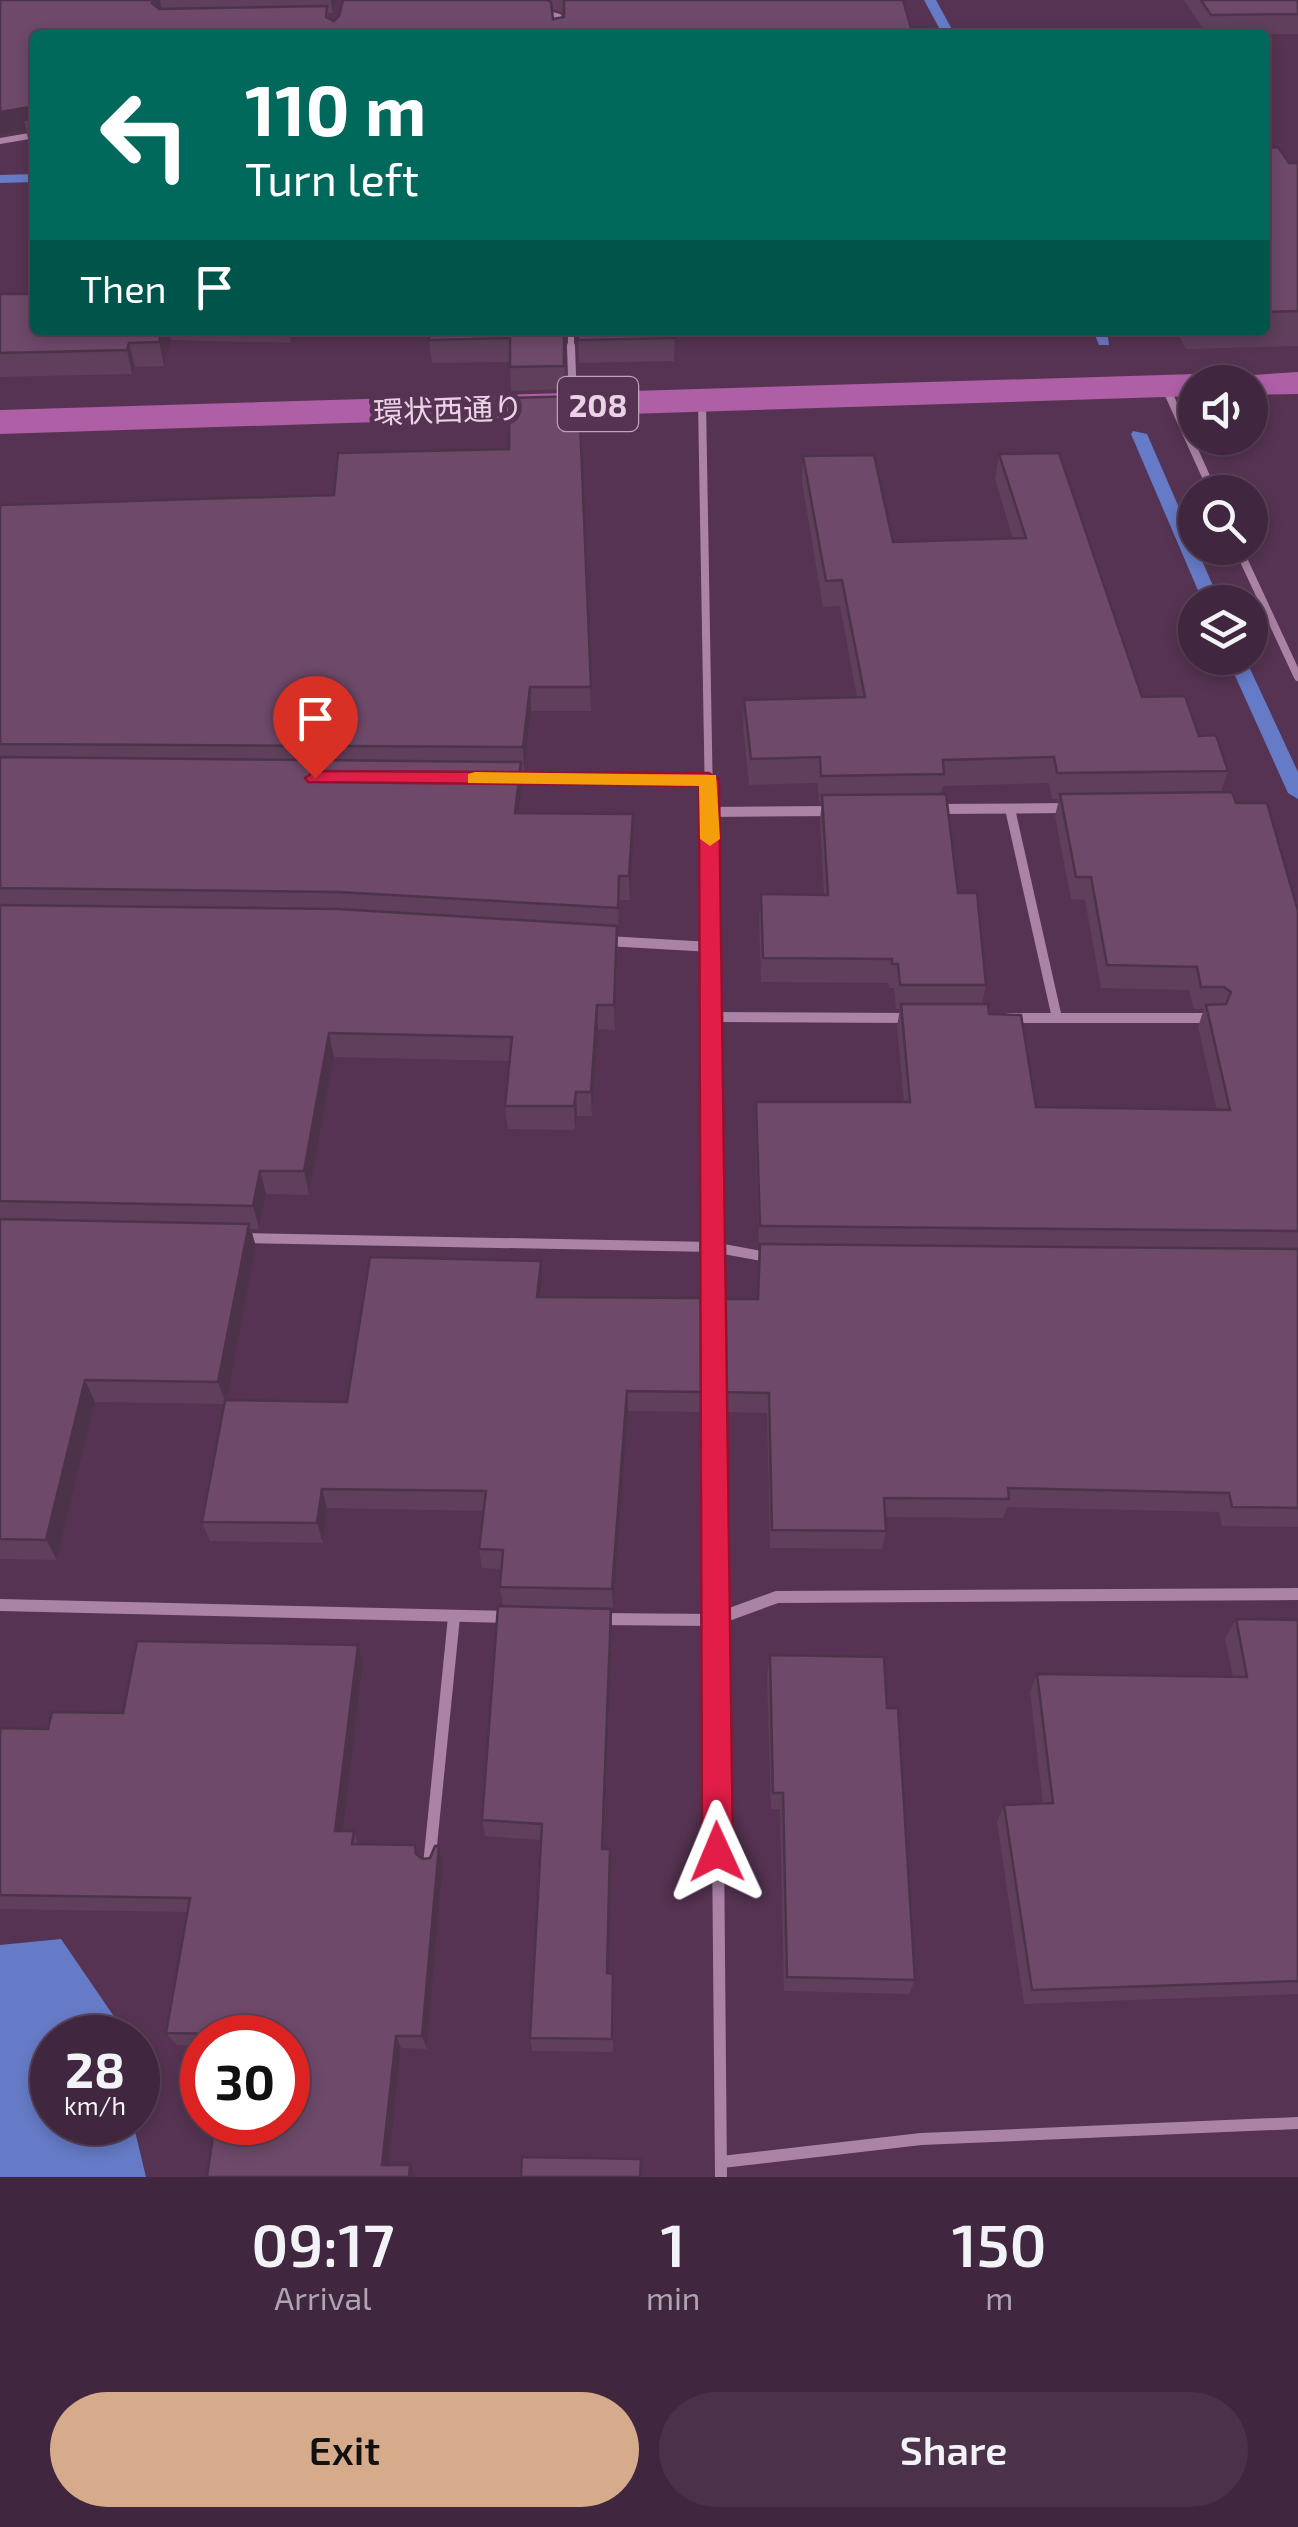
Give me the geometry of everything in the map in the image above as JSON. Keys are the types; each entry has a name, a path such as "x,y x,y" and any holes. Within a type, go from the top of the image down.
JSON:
{"highway":[{"path":"1268,383 1298,382"},
{"name":"環状西通り","path":"0,422 1178,386"}],"street":[{"path":"528,0 529,9 559,17 558,30"},
{"path":"0,141 30,136"},
{"path":"571,335 574,405"},
{"path":"702,401 713,1018 714,1620 722,2169 921,2139 1298,2123"},
{"path":"1246,565 1298,677"},
{"path":"492,778 709,780"},
{"path":"916,810 1085,808"},
{"path":"1010,809 1057,1018"},
{"path":"709,812 841,810"},
{"path":"595,940 711,947"},
{"path":"713,1018 923,1018"},
{"path":"1000,1018 1215,1018"},
{"path":"218,1237 713,1247 790,1258"},
{"path":"574,1618 714,1620 777,1597 1298,1594"},
{"path":"0,1605 534,1618"},
{"path":"429,1865 454,1616"}],"water":[{"path":"61,1939 113,2015 30,2015 30,2145 138,2145 146,2177 0,2177 0,1945"}],"building":[{"path":"0,0 155,0 152,3 159,9 327,6 326,17 334,21 343,0 547,0 551,2 553,19 564,17 564,0 903,0 911,28 930,30 30,30 30,107 0,112"},
{"path":"1201,0 1298,0 1298,14 1211,15"},
{"path":"1278,147 1289,163 1298,163 1298,311 1270,312 1270,148"},
{"path":"0,294 30,294 30,335 161,335 159,342 129,343 127,350 0,353"},
{"path":"430,335 564,335 564,366 510,367 510,338 429,340"},
{"path":"578,335 675,338 578,340"},
{"path":"579,396 591,687 530,687 523,747 0,744 0,505 334,495 338,453 509,449 509,398"},
{"path":"1059,453 1142,697 1185,696 1199,736 1216,735 1228,771 1057,773 1054,757 943,760 944,774 821,776 820,757 751,759 744,700 865,697 842,580 826,581 803,456 874,455 893,542 1026,538 999,454"},
{"path":"0,757 521,762 515,813 633,814 629,876 619,876 618,908 339,892 0,888"},
{"path":"1232,792 1236,803 1267,803 1298,911 1298,1231 760,1226 756,1102 910,1102 901,1004 988,1004 989,1014 1021,1015 1036,1107 1230,1110 1206,1005 1226,1004 1231,992 1224,987 1201,987 1197,967 1107,965 1091,877 1076,877 1060,794"},
{"path":"946,794 958,893 977,893 986,985 900,985 898,964 892,964 892,959 763,958 761,894 828,895 822,795"},
{"path":"0,905 338,909 617,926 614,1005 597,1005 591,1092 576,1092 574,1106 505,1106 512,1037 329,1033 304,1171 260,1171 253,1206 0,1201"},
{"path":"0,1219 249,1224 218,1382 85,1380 46,1540 0,1539"},
{"path":"760,1244 1298,1249 1298,1508 1232,1507 1229,1493 1008,1488 1009,1499 884,1498 886,1531 772,1530 769,1393 725,1392 724,1371 723,1299 758,1299"},
{"path":"370,1257 541,1261 537,1297 705,1298 705,1392 627,1391 612,1589 500,1587 503,1550 479,1549 486,1491 322,1489 317,1523 202,1522 225,1400 347,1402"},
{"path":"498,1606 611,1609 602,1849 610,1849 607,1973 613,1974 612,2039 530,2038 542,1824 482,1820"},
{"path":"1236,1619 1298,1620 1298,1981 1032,1990 1004,1805 1053,1803 1037,1674 1247,1677"},
{"path":"137,1641 358,1645 335,1831 354,1831 352,1844 415,1845 416,1854 423,1859 430,1858 435,1846 439,1846 422,2036 396,2036 382,2165 410,2165 409,2177 207,2177 212,2145 310,2145 310,2015 180,2015 180,2033 166,2033 190,1898 0,1895 0,1728 48,1729 52,1712 123,1713"},
{"path":"770,1655 884,1657 887,1708 898,1708 915,1980 787,1977 783,1793 773,1793"},
{"path":"522,2157 641,2159 640,2177 521,2177"}],"waterway":[{"path":"930,0 946,30"},
{"path":"0,179 30,178"},
{"path":"1102,335 1104,342"},
{"path":"1139,434 1205,585"},
{"path":"1244,675 1298,793"}],"slow traffic":[{"path":"475,778 709,780 710,839"}],"route":[{"path":"315,778 709,780 717,1852"}]}
